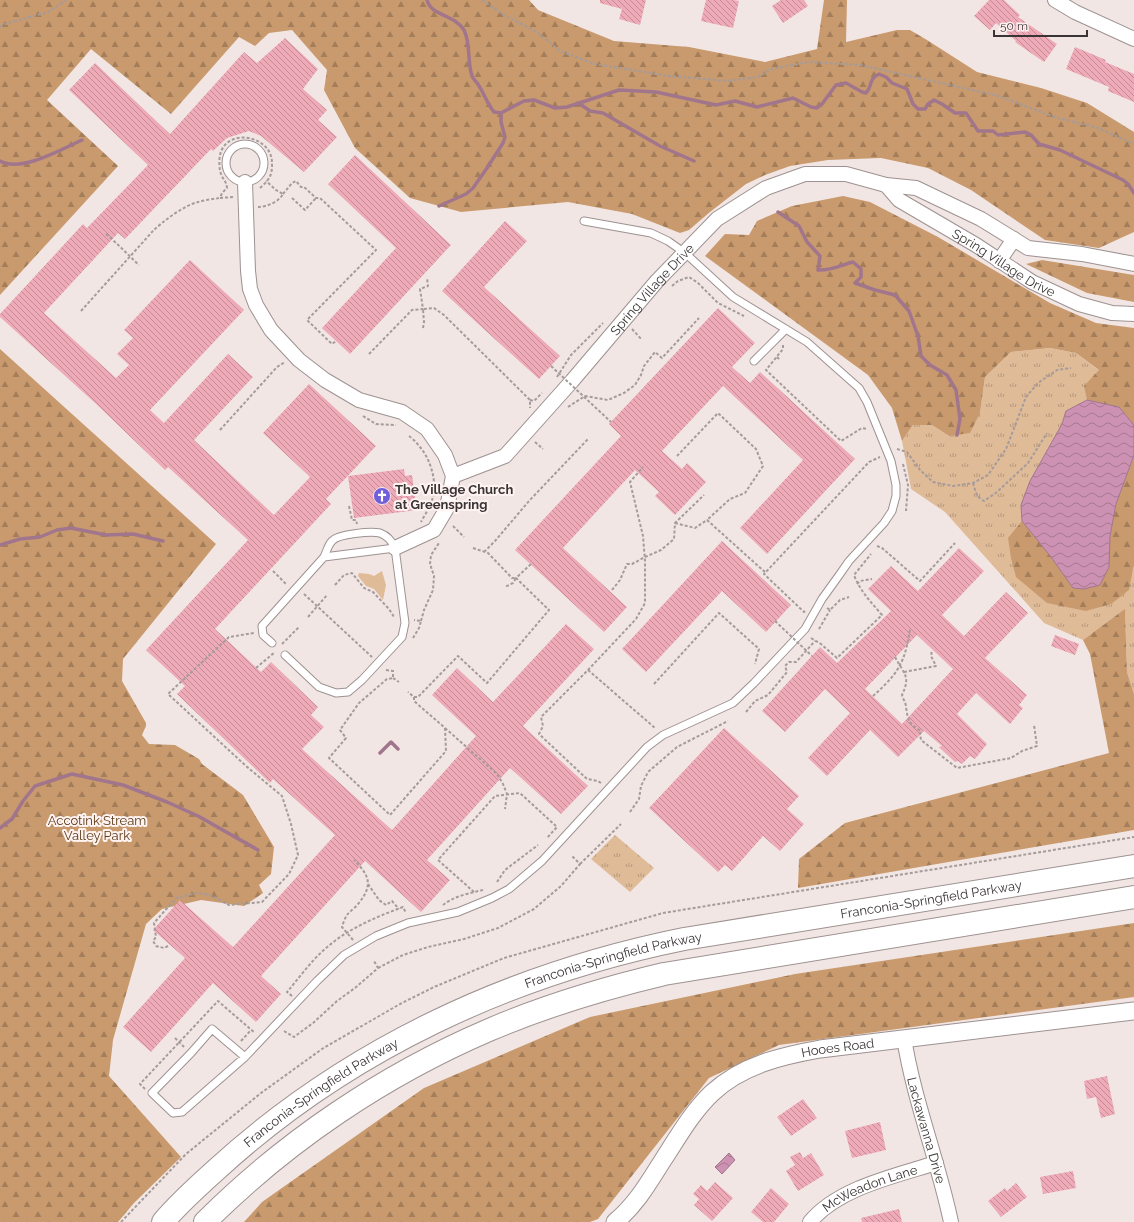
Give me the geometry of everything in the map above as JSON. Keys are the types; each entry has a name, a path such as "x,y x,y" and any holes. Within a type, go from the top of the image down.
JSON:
{"main road":[{"name":"Franconia-Springfield Parkway","path":"163,1222 197,1187 243,1146 286,1112 324,1085 420,1028 484,999 521,985 594,961 638,949 684,939 1134,866"},
{"name":"Franconia-Springfield Parkway","path":"205,1222 243,1186 277,1158 313,1130 351,1104 389,1080 450,1048 534,1012 620,985 664,974 1134,897"}],"street":[{"path":"1055,0 1075,12 1134,39"},
{"name":"Spring Village Drive","path":"453,476 505,456 576,377 657,281 717,219 766,188 805,174 846,174 886,185 916,188 981,219 1028,248 1082,254 1134,264"},
{"path":"245,182 250,289 256,306 271,330 299,360 325,380 359,400 402,412 427,429 445,455 453,476 447,508 434,530 396,548"},
{"name":"Spring Village Drive","path":"886,185 899,200 976,245 1032,282 1079,304 1112,312 1134,314"},
{"path":"999,260 1014,239"},
{"name":"Hooes Road","path":"615,1222 633,1206 697,1110 712,1094 732,1078 758,1064 792,1054 820,1049 1134,1011"},
{"name":"Lackawanna Drive","path":"904,1038 911,1072 951,1222"},
{"name":"McWeadon Lane","path":"810,1222 818,1213 844,1195 874,1183 936,1163"}],"lane":[{"path":"240,144 250,144 258,149 263,157 264,166 261,174 253,180 245,182 235,180 228,174 225,165 229,152 232,148 240,144"},
{"path":"245,1057 212,1029 152,1093 173,1113 182,1112 245,1057 317,981 344,955 376,936 408,923 458,912 492,898 509,888 552,851 647,747 664,735 733,703 754,683 805,629 822,599 849,561 884,523 892,511 896,496 896,486 891,462 867,402 859,388 807,342 733,297 685,253 668,241 651,233 584,221"},
{"path":"754,361 786,329"},
{"path":"272,643 263,635 262,626 324,558 332,540 340,536 366,532 381,534 392,540 396,548 405,623 402,637 362,680 348,692 336,693 319,687 285,655"},
{"path":"324,558 396,548"}],"path":[{"path":"0,27 5,24 48,12 66,0"},
{"path":"482,0 504,15 537,32 560,51 595,64 669,76 728,81 758,77 771,69 808,62 860,65 999,96 1054,117 1098,128 1134,144"},
{"path":"220,198 222,193 227,188 226,182 221,175 220,156 222,149 236,139 246,137 256,139 264,144 272,157 270,177 255,193"},
{"path":"266,181 283,194"},
{"path":"256,207 264,207 281,197 292,183 296,181 301,187 304,187 316,198 320,198 376,250 307,320 332,344 336,340"},
{"path":"81,311 152,232 161,224 196,202 239,196"},
{"path":"292,198 305,210 316,198"},
{"path":"106,234 122,247 139,265"},
{"path":"672,286 678,281 689,277 698,283"},
{"path":"423,328 423,309 420,289 428,286 427,278"},
{"path":"369,354 412,310 434,308 444,315 530,400 530,408"},
{"path":"566,409 585,396 608,400 624,393 635,385 644,366 655,352 662,358 699,318"},
{"path":"556,378 571,355 601,324 606,321"},
{"path":"637,324 630,328 642,340"},
{"path":"783,342 783,349 766,370 841,441 862,428 868,429"},
{"path":"777,357 780,360"},
{"path":"220,430 277,368 286,361"},
{"path":"551,366 611,422"},
{"path":"896,449 907,452 920,470 933,482 953,486 973,484 988,475 1006,449 1026,397 1038,383 1057,370 1072,368"},
{"path":"530,400 534,401 543,392"},
{"path":"675,523 695,528 708,520 730,499 745,493 763,466 756,449 718,413 677,456"},
{"path":"973,484 976,496 984,501 997,492 1028,463 1046,433"},
{"path":"409,436 421,447 428,459 434,485"},
{"path":"484,552 529,501 588,439"},
{"path":"766,573 869,462 882,456"},
{"path":"605,779 601,784 598,781 587,779 539,734 543,726 541,717 636,619 645,603 645,557 643,536 630,482 643,467"},
{"path":"612,590 620,580 627,564 632,564 661,550 674,539 675,523 704,495"},
{"path":"349,506 352,520 356,520 358,527"},
{"path":"708,520 766,573 764,574 804,612 808,607"},
{"path":"453,526 464,537"},
{"path":"810,638 837,658 882,615 865,596 857,584 854,575 881,542"},
{"path":"421,621 433,590 434,576 430,564 431,555 439,543"},
{"path":"877,546 882,548 920,581 955,543"},
{"path":"414,697 418,697 458,656 487,683 549,610 516,578 512,578 488,553 473,548"},
{"path":"505,587 512,583 531,564"},
{"path":"273,571 289,587"},
{"path":"335,585 344,575 352,573 364,588 373,592 389,609 395,620"},
{"path":"857,584 860,581 872,579"},
{"path":"304,594 375,661"},
{"path":"308,617 327,595"},
{"path":"819,629 830,610 840,600 849,597"},
{"path":"826,608 830,610"},
{"path":"654,684 719,613 759,649 755,664"},
{"path":"775,621 812,656"},
{"path":"872,696 882,688 900,666 906,650 910,629"},
{"path":"168,946 164,948 156,946 153,941 156,938 154,922 176,898 197,893 210,896 229,905 262,902 289,874 298,855 291,824 282,796 246,766 168,694 229,637 259,633"},
{"path":"746,712 755,701 768,695 787,672 785,666 789,662 796,662 816,641"},
{"path":"904,672 936,666 931,656 932,650"},
{"path":"895,658 907,677 907,686 902,695 909,721 915,728 921,731 921,740 957,768 1011,758 1022,752 1035,748 1037,746 1034,725"},
{"path":"386,670 393,671 393,678"},
{"path":"588,670 657,730 652,733"},
{"path":"398,682 393,678 387,679 359,703 340,730 346,738 329,758 390,815 446,751 445,728"},
{"path":"408,692 414,697 414,701 496,774 503,784 507,794 505,809"},
{"path":"630,812 639,799 641,786 648,772 677,747 728,721"},
{"path":"474,892 438,860 496,796 520,793 556,827 547,838"},
{"path":"284,1031 294,1037 378,968 403,955 428,947 464,939 498,928 534,909 561,886 580,864 621,824"},
{"path":"497,882 506,870 538,845"},
{"path":"571,855 580,864"},
{"path":"354,860 366,874 368,884 379,900 386,905 392,901 399,909"},
{"path":"355,942 342,927 347,915 365,894 368,884"},
{"path":"438,909 448,901 483,890"},
{"path":"294,998 286,992 326,949 363,924 403,907 407,917"},
{"path":"374,961 378,968"},
{"path":"152,1093 148,1093 140,1084 218,1001 257,1034"},
{"path":"233,1047 251,1030"},
{"path":"175,1038 179,1042"}],"green space":[{"path":"0,0 529,0 538,10 614,41 689,47 765,62 817,49 824,0 847,0 846,42 897,30 910,30 977,72 1041,88 1087,103 1134,132 1134,232 1099,248 1045,240 971,190 928,168 881,158 828,160 790,166 765,175 746,184 689,230 680,233 632,214 568,202 461,212 410,198 355,148 324,90 327,70 292,30 269,33 255,46 239,37 171,114 91,49 47,100 118,166 0,295"},
{"path":"843,196 870,202 938,237 1050,303 1096,323 1134,328 1134,428 1133,424 1119,407 1087,400 1084,386 1099,370 1076,353 1050,348 1011,352 985,377 980,413 970,433 949,436 932,425 913,425 902,441 892,408 868,375 705,256 725,234 749,235 757,221 792,206"},
{"path":"1042,260 1134,275 1134,302 1087,293 1026,264"},
{"path":"1050,348 1076,353 1100,371 1134,387 1134,694 1127,672 1125,610 1083,640 1044,623 945,512 911,489 902,441 913,425 932,425 949,436 980,413 985,377 1011,352"},
{"name":"Accotink Stream Valley Park","path":"0,349 216,544 123,659 122,681 146,723 142,735 149,744 175,745 199,759 202,764 243,795 274,847 271,874 259,885 263,893 244,906 201,900 162,909 146,924 113,1040 109,1076 181,1157 134,1203 118,1222 0,1222"},
{"path":"1134,455 1134,563 1129,590 1111,604 1086,611 1047,603 1016,577 1008,538 1022,521 1051,557 1073,588 1109,567 1110,536 1116,504"},
{"path":"382,571 386,585 383,600 374,589 366,586 358,576 359,573 374,576"},
{"path":"1125,609 1127,672 1134,694 1134,830 798,888 799,859 845,823 1109,753 1090,654 1083,640"},
{"path":"615,835 654,868 630,892 591,859"},
{"path":"1134,923 1134,997 779,1045 709,1078 598,1219 590,1222 244,1222 262,1202 424,1088 590,1017 795,974"}],"water":[{"path":"1087,400 1119,407 1133,424 1134,455 1116,504 1110,536 1109,567 1100,585 1084,589 1073,588 1051,557 1022,521 1021,505 1030,481 1062,424 1066,411"},
{"path":"729,1153 735,1160 722,1174 715,1167"}],"building":[{"path":"600,0 646,0 640,25 619,19 622,9 600,3"},
{"path":"706,0 739,1 733,28 701,21"},
{"path":"781,0 804,0 808,6 783,23 772,6"},
{"path":"989,0 1004,0 1020,15 1018,17 1057,44 1044,62 1015,42 1016,41 996,23 990,30 974,16"},
{"path":"285,38 318,69 303,89 327,110 318,120 337,137 304,172 261,136 249,131 227,138 213,151 211,149 125,239 118,233 44,313 116,378 129,365 117,354 133,338 124,330 190,260 244,310 150,410 164,423 228,354 253,377 194,440 274,515 310,477 263,433 309,384 376,446 326,499 331,504 215,629 261,672 271,662 318,707 311,715 324,727 302,749 392,830 476,736 432,695 457,668 493,702 566,624 594,649 523,726 588,786 561,814 510,768 427,860 450,880 421,912 365,861 261,976 281,994 256,1022 213,983 151,1052 123,1027 185,958 153,930 180,900 233,947 335,835 273,779 270,783 177,694 185,686 146,650 248,540 168,467 165,470 94,402 0,317 0,314 83,224 87,228 148,165 69,90 95,63 170,134 244,52 257,63"},
{"path":"1075,47 1134,74 1134,102 1108,91 1109,87 1066,69"},
{"path":"355,155 451,245 350,354 322,328 396,248 328,184"},
{"path":"505,221 527,241 484,287 560,356 539,379 442,291"},
{"path":"718,308 755,343 732,367 750,383 760,372 855,459 767,554 740,528 803,460 723,386 662,451 682,469 687,463 706,482 675,515 655,496 659,492 635,470 563,548 627,607 604,632 515,550 621,436 609,424"},
{"path":"404,469 405,476 412,475 417,510 354,518 348,476"},
{"path":"722,541 791,605 766,632 722,591 646,672 622,649"},
{"path":"959,548 984,571 942,615 964,636 1006,592 1028,613 985,658 1027,695 1019,705 1023,708 1010,724 976,693 957,714 987,744 975,759 970,756 962,764 958,761 955,762 939,747 942,746 924,731 898,757 870,730 827,776 808,758 850,713 825,689 785,732 762,711 820,647 837,663 891,611 868,589 891,566 918,591","holes":["917,635 953,669 902,724 865,689"]},
{"path":"1055,635 1079,644 1075,655 1051,646"},
{"path":"724,728 799,796 787,809 804,824 780,851 763,836 732,871 725,865 718,872 649,808"},
{"path":"1107,1076 1115,1114 1101,1118 1096,1097 1087,1099 1084,1081"},
{"path":"803,1099 817,1118 791,1136 777,1117"},
{"path":"880,1122 886,1150 852,1158 845,1131"},
{"path":"800,1152 803,1158 811,1153 824,1175 798,1191 786,1171 795,1165 790,1157"},
{"path":"1073,1171 1076,1188 1043,1194 1040,1177"},
{"path":"715,1182 733,1198 712,1221 694,1205 699,1199 693,1194 701,1185 707,1191"},
{"path":"1016,1183 1027,1197 1001,1217 988,1201 1005,1188 1007,1191"},
{"path":"771,1188 789,1204 774,1222 763,1222 751,1212"},
{"path":"899,1209 902,1222 862,1222 861,1218"}],"waterway":[{"path":"427,0 433,9 455,21 464,30 468,41 472,76 494,112 501,113 524,101 534,100 555,108 567,107 619,90 656,92 716,105 735,101 757,107 793,98 811,107 817,108 822,104 836,85 846,83 866,93 873,78 879,74 886,77 892,83 907,89 913,104 918,109 925,109 928,104 934,100 955,113 966,113 978,131 993,131 998,135 1025,132 1031,135 1039,144 1060,150 1123,180 1128,184 1134,193"},
{"path":"580,104 590,111 603,113 660,146 694,161"},
{"path":"439,206 466,194 473,188 487,168 503,143 505,137 501,122 501,113"},
{"path":"0,161 9,164 30,162 53,154 82,140"},
{"path":"778,212 799,226 807,242 820,256 818,270 832,269 853,262 861,269 861,277 855,283 895,295 909,311 918,336 921,356 930,365 947,375 956,390 960,419 957,435"},
{"path":"0,545 20,539 40,537 57,530 71,528 106,535 133,534 163,541"},
{"path":"380,753 391,742 398,749"},
{"path":"0,828 12,819 23,801 35,786 72,774 123,785 167,802 198,816 258,850"}],"place":[{"name":"The Village Church at Greenspring","path":"382,496"}]}
